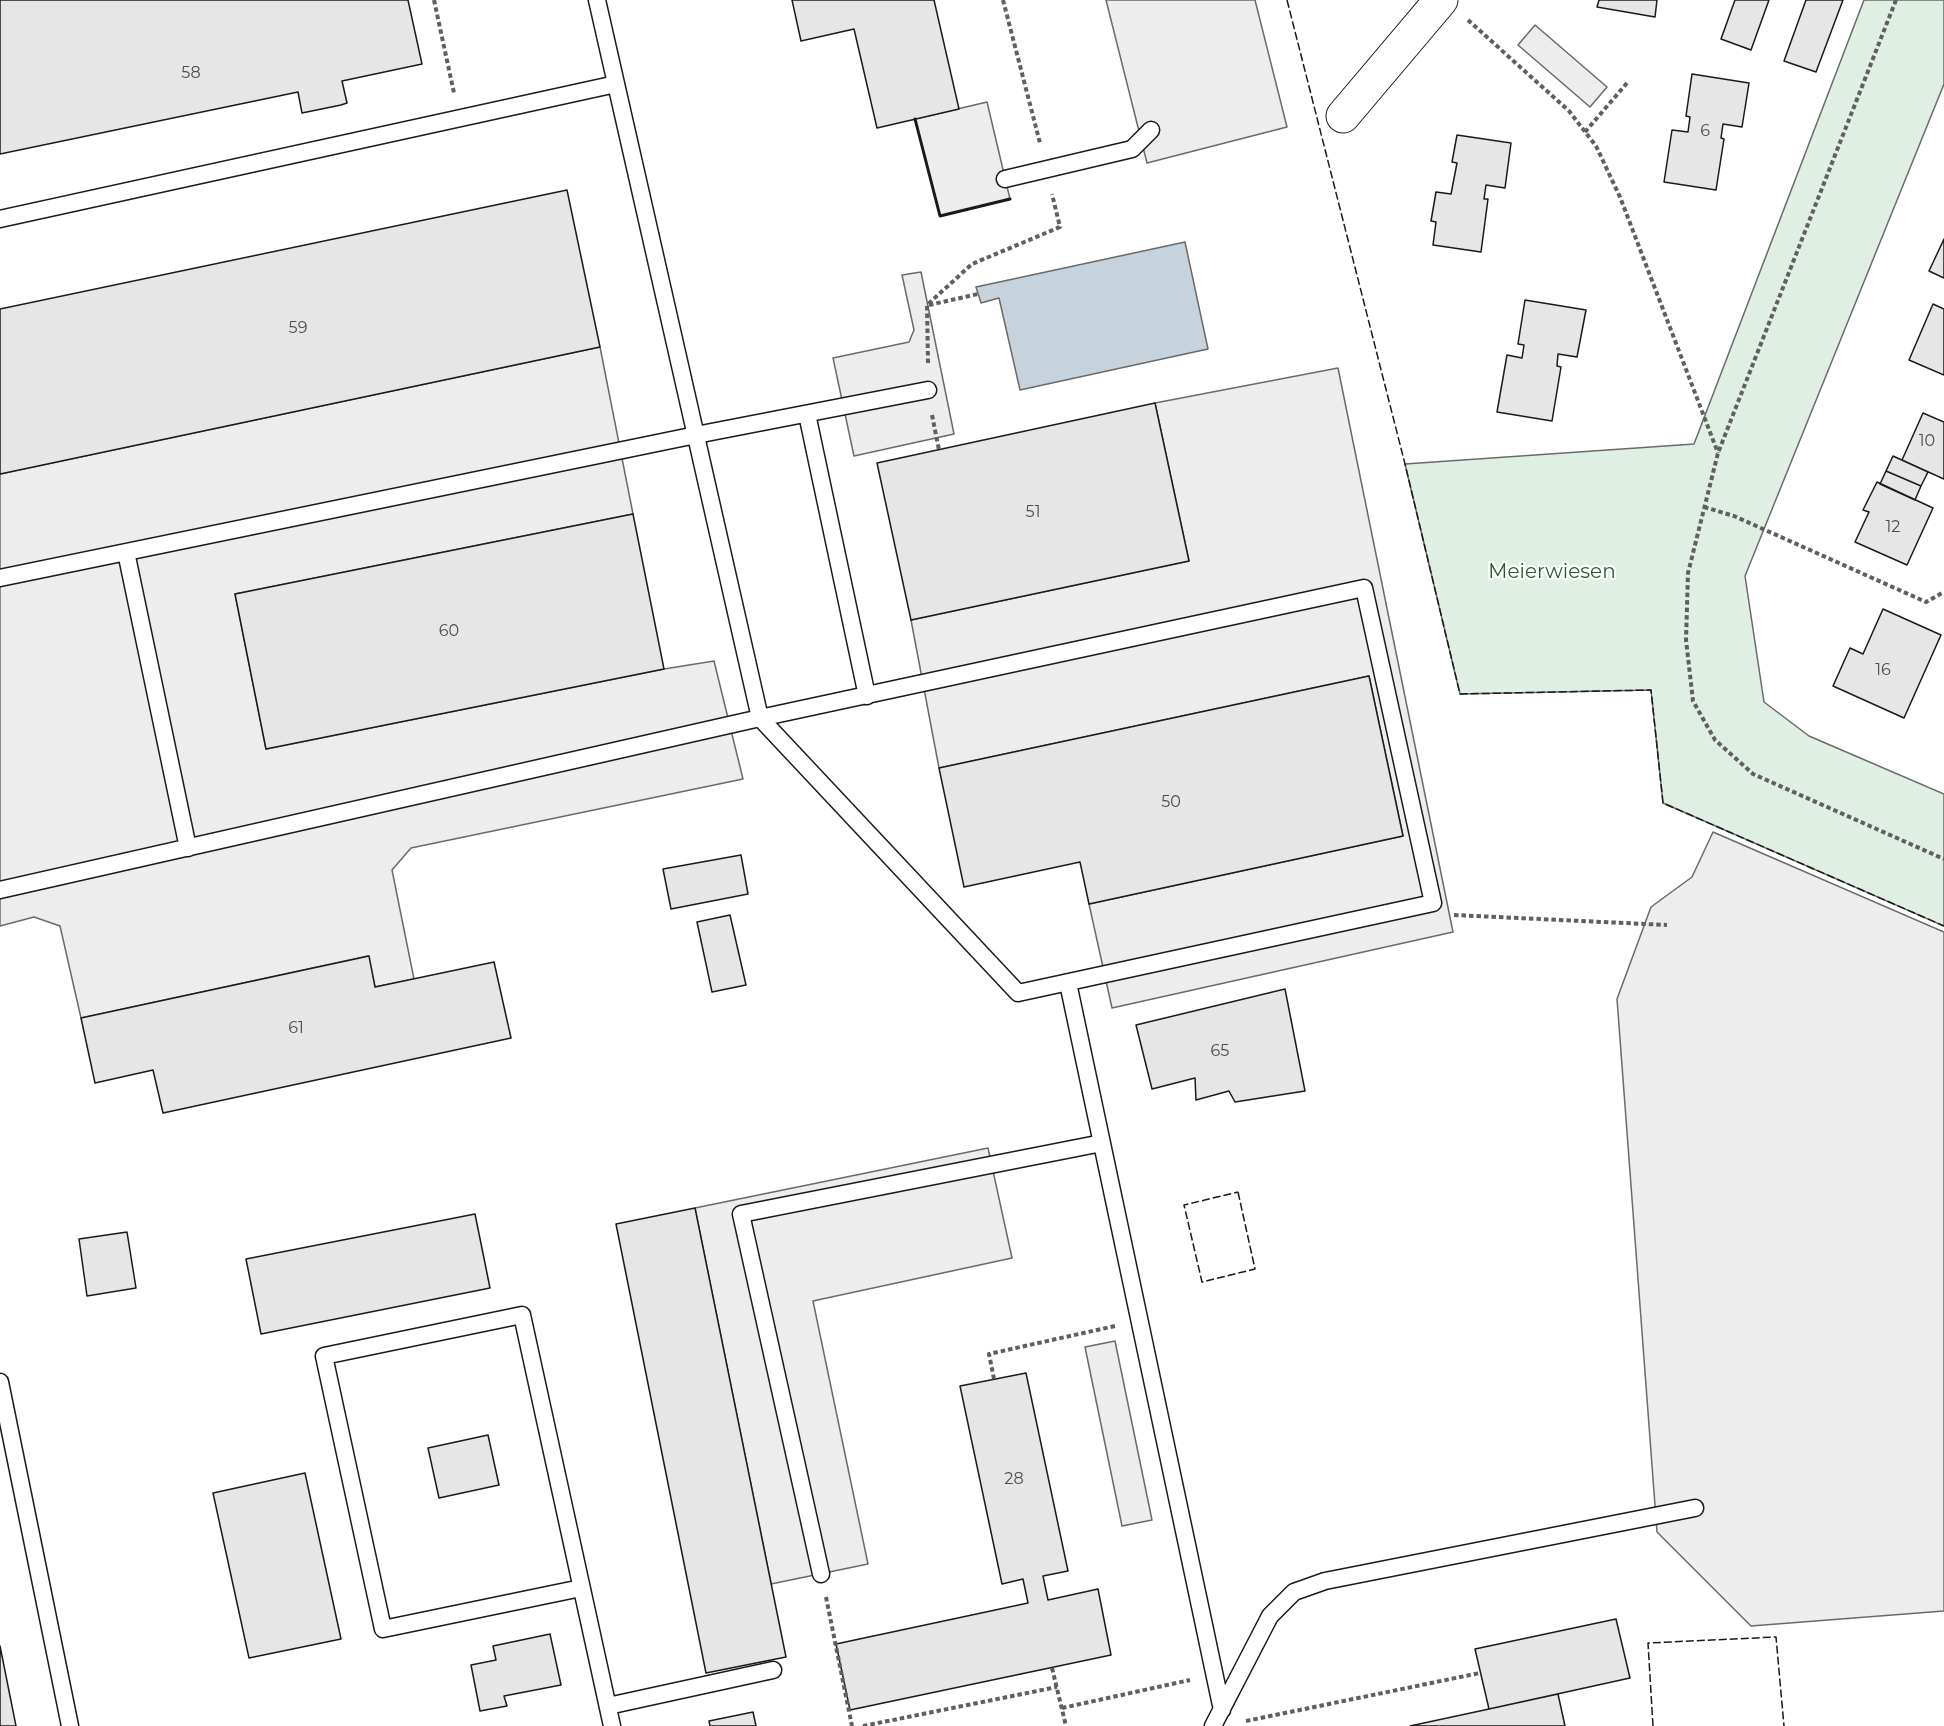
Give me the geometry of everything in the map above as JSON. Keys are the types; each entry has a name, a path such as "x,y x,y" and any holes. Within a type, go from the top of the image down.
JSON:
{"street":[{"path":"1343,116 1452,8"}],"lane":[{"path":"0,890 760,718 1364,588 1433,903 1018,993 760,718 597,0"},
{"path":"0,219 616,84"},
{"path":"1005,180 1132,149 1151,130"},
{"path":"0,578 696,435 928,390"},
{"path":"807,414 867,696"},
{"path":"126,552 188,848"},
{"path":"1068,983 1222,1710"},
{"path":"821,1574 741,1214 1102,1143"},
{"path":"581,1588 383,1629 324,1356 522,1315 612,1726"},
{"path":"0,1382 70,1726"},
{"path":"1213,1726 1270,1616 1294,1592 1325,1581 1695,1508"},
{"path":"608,1706 773,1670"}],"path":[{"path":"434,0 460,118"},
{"path":"1896,0 1718,453 1688,573 1686,640 1694,700 1715,740 1753,774 1944,859"},
{"path":"1452,8 1569,111 1596,146 1620,197 1718,453"},
{"path":"1585,132 1627,82"},
{"path":"928,390 927,305 978,294"},
{"path":"936,438 939,450"},
{"path":"1704,507 1734,516 1926,602 1944,592"},
{"path":"1433,903 1450,915 1667,925"},
{"path":"994,1379 989,1354 1140,1321"},
{"path":"821,1574 852,1726"},
{"path":"1052,1668 1066,1726"},
{"path":"1246,1721 1480,1673"},
{"path":"1062,1708 1214,1675"},
{"path":"862,1726 1057,1686"}],"green space":[{"name":"Meierwiesen","path":"1864,0 1944,0 1944,84 1745,576 1764,702 1809,736 1944,794 1944,926 1663,803 1651,690 1460,694 1405,464 1694,444"}],"shaded area":[{"path":"1106,0 1255,0 1287,127 1147,163"},
{"path":"1535,25 1607,87 1590,107 1518,45"},
{"path":"987,102 1010,199 940,216 915,119"},
{"path":"1185,242 1208,349 1020,390 999,298 981,303 976,287"},
{"path":"921,272 954,434 854,456 833,358 909,342 914,330 902,275"},
{"path":"600,347 633,514 235,594 266,749 714,661 743,779 411,848 392,870 414,979 375,987 368,956 81,1018 60,926 34,917 0,926 0,474"},
{"path":"1338,368 1453,932 1112,1008 1089,904 1403,836 1369,676 939,768 911,620 1189,561 1155,403"},
{"path":"1713,832 1944,932 1944,1611 1751,1626 1657,1532 1617,999 1651,907 1692,877"},
{"path":"988,1148 1012,1258 813,1301 868,1564 771,1584 695,1208"},
{"path":"1115,1341 1152,1520 1122,1526 1085,1347"}],"building":[{"path":"0,0 408,0 422,64 342,81 347,103 341,105 302,113 298,92 0,154"},
{"path":"792,0 934,0 959,109 877,128 854,29 801,41"},
{"path":"1599,0 1657,0 1655,17 1597,7"},
{"path":"1735,0 1769,0 1751,50 1721,39"},
{"path":"1806,0 1843,0 1816,72 1784,61"},
{"path":"1692,74 1749,83 1742,127 1723,124 1721,138 1724,139 1716,190 1664,182 1672,130 1688,132 1690,117 1686,116"},
{"path":"1457,135 1511,143 1505,188 1486,185 1484,199 1488,199 1481,252 1433,245 1436,222 1431,221 1436,192 1451,194 1457,163 1452,162"},
{"path":"567,190 600,347 0,474 0,309"},
{"path":"1944,239 1944,278 1929,271"},
{"path":"1525,300 1586,310 1577,357 1558,354 1557,366 1561,367 1552,421 1497,412 1507,355 1522,358 1524,345 1518,344"},
{"path":"1933,304 1944,309 1944,375 1909,360"},
{"path":"1155,403 1189,561 911,620 877,463"},
{"path":"1923,413 1944,422 1944,479 1902,460"},
{"path":"1893,456 1928,472 1921,486 1886,471"},
{"path":"1886,471 1921,486 1915,500 1880,484"},
{"path":"1877,482 1933,508 1907,565 1855,542 1869,512 1863,510"},
{"path":"633,514 664,669 266,749 235,594"},
{"path":"1883,609 1941,635 1904,718 1833,686 1850,648 1863,654"},
{"path":"1369,676 1403,836 1089,904 1080,862 964,887 939,768"},
{"path":"741,855 748,894 671,909 663,869"},
{"path":"730,915 746,985 712,992 697,922"},
{"path":"369,956 375,987 494,962 511,1038 163,1113 153,1070 95,1083 81,1018"},
{"path":"1285,989 1305,1091 1235,1102 1229,1091 1196,1100 1195,1078 1152,1089 1136,1025"},
{"path":"695,1208 786,1657 706,1673 616,1224"},
{"path":"475,1214 490,1288 261,1334 246,1259"},
{"path":"127,1232 136,1288 87,1296 79,1239"},
{"path":"1026,1373 1068,1571 1043,1576 1048,1600 1098,1589 1111,1655 850,1710 836,1644 1028,1603 1023,1579 1002,1584 960,1386"},
{"path":"488,1435 499,1485 439,1498 428,1448"},
{"path":"305,1473 341,1639 249,1658 213,1493"},
{"path":"1616,1619 1630,1678 1489,1709 1475,1649"},
{"path":"550,1634 561,1685 504,1696 507,1706 480,1711 471,1665 496,1660 493,1646"},
{"path":"0,1646 16,1726 0,1726"},
{"path":"1558,1694 1565,1726 1410,1726 1489,1709"},
{"path":"753,1712 756,1726 710,1726 709,1721"}],"fence":[{"path":"1287,0 1405,464 1460,694 1651,690 1663,803 1944,926"},
{"path":"1238,1192 1255,1269 1202,1282 1184,1205 1238,1192"},
{"path":"1653,1726 1648,1643 1776,1637 1784,1726"}],"wall":[{"path":"915,119 940,216 1010,199"}]}
